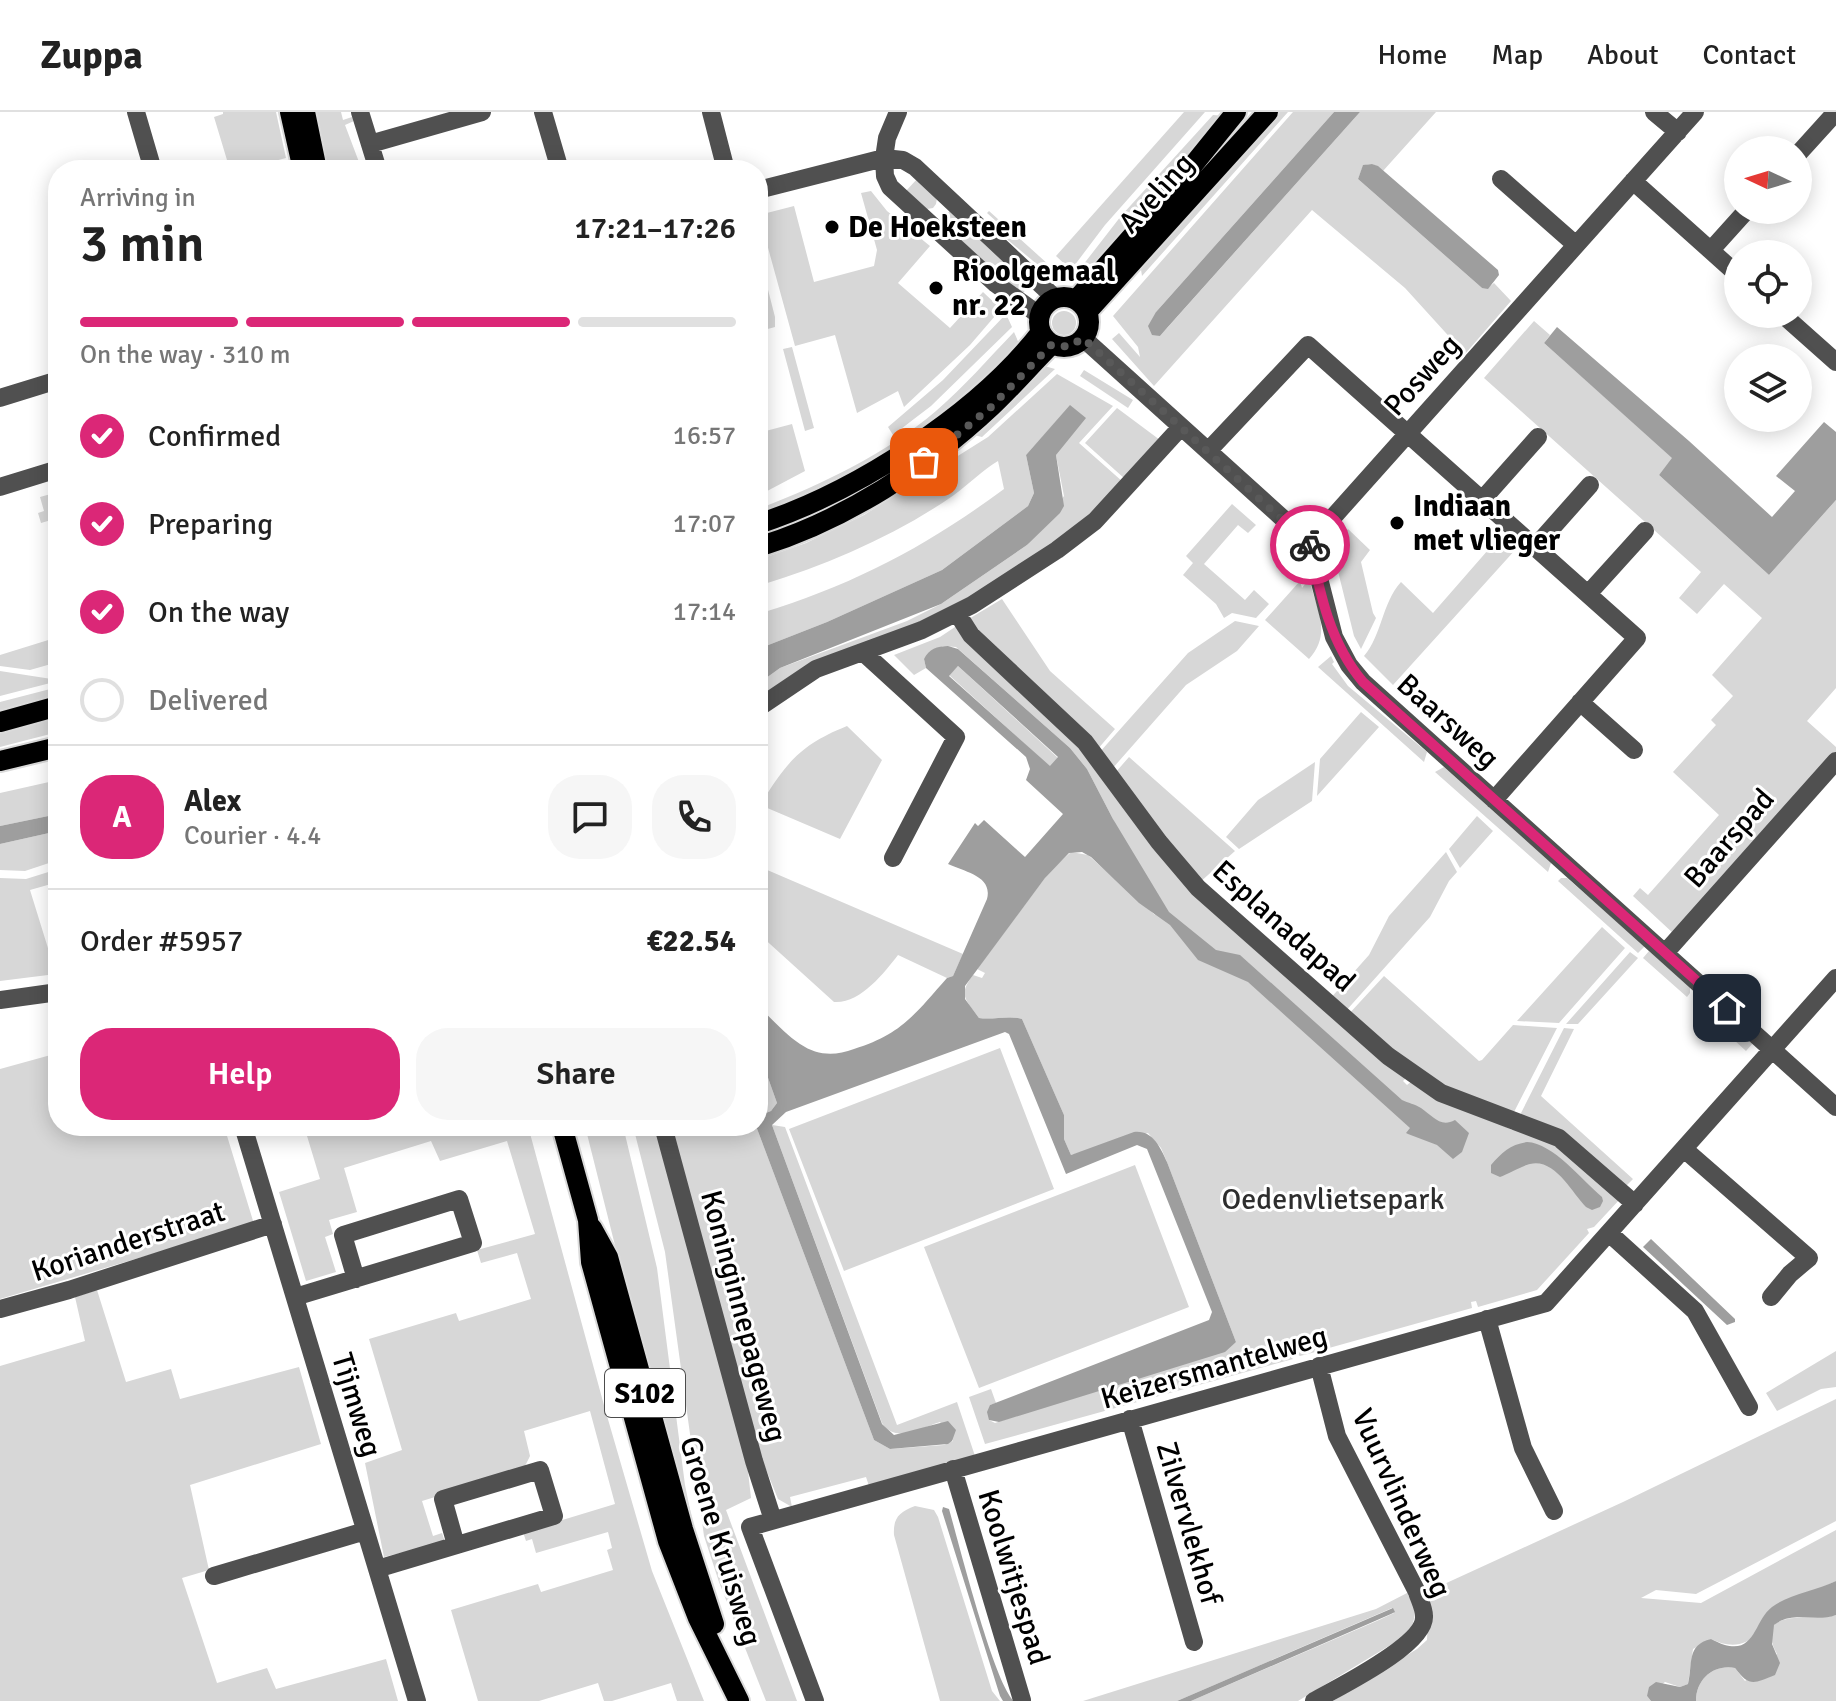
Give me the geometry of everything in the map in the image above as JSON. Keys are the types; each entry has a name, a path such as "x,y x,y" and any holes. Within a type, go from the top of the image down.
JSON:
{"main road":[{"path":"290,112 301,160"},
{"path":"305,112 315,160"},
{"name":"Aveling","path":"1082,306 1236,112"},
{"name":"Aveling","path":"1082,306 1268,112"},
{"path":"768,543 851,508 924,462 991,407 1044,330 1047,303 1066,297 1082,306 1089,326 1083,338 1069,347 1044,330"},
{"path":"768,520 842,489 915,444 990,385 1044,330"},
{"path":"0,722 48,709"},
{"path":"0,761 48,749"},
{"name":"Groene Kruisweg","path":"565,1136 588,1220 591,1262 668,1541 698,1618 738,1699"}],"street":[{"path":"136,112 150,160"},
{"path":"360,112 375,160"},
{"path":"370,144 482,112"},
{"path":"543,112 557,160"},
{"path":"711,112 723,160"},
{"path":"898,112 887,138 884,158 885,176 890,187 1044,330"},
{"path":"1654,112 1678,132"},
{"name":"Posweg","path":"1310,543 1695,112"},
{"path":"1812,139 1836,112"},
{"path":"768,187 884,158 903,160 915,167 1055,298"},
{"path":"1501,179 1576,245"},
{"path":"1633,181 1724,262"},
{"path":"1711,250 1734,224"},
{"path":"1798,328 1836,362"},
{"path":"1083,338 1310,543"},
{"path":"1208,451 1308,345 1637,638 1494,800"},
{"path":"0,398 48,383"},
{"path":"768,701 816,669 922,630 957,613 1088,528 1181,427"},
{"path":"1482,500 1538,437"},
{"path":"0,487 48,472"},
{"path":"1535,547 1590,485"},
{"path":"1588,594 1645,531"},
{"name":"Baarsweg","path":"1310,543 1334,637 1349,665 1376,694 1836,1107"},
{"name":"Esplanadapad","path":"957,613 971,635 1085,742 1159,842 1198,888 1377,1047 1441,1093 1559,1138 1635,1204"},
{"path":"864,653 956,737 893,858"},
{"path":"1580,702 1634,750"},
{"name":"Baarspad","path":"1665,953 1836,761"},
{"name":"Keizersmantelweg","path":"773,1520 1546,1303 1836,978"},
{"path":"0,1000 48,993"},
{"name":"Tijmweg","path":"246,1136 417,1701"},
{"name":"Koninginnepageweg","path":"666,1136 754,1461 773,1520"},
{"path":"1684,1149 1809,1258 1790,1274 1771,1297"},
{"path":"295,1297 356,1279 473,1243 459,1199 343,1235 356,1279"},
{"name":"Korianderstraat","path":"0,1309 273,1224"},
{"path":"1609,1233 1695,1311 1749,1407"},
{"path":"1487,1319 1523,1448 1554,1511"},
{"name":"Vuurvlinderweg","path":"1314,1701 1406,1646 1420,1632 1425,1617 1417,1592 1337,1436 1319,1366"},
{"name":"Zilvervlekhof","path":"1130,1419 1194,1642"},
{"name":"Koolwitjespad","path":"953,1469 1022,1700"},
{"path":"377,1569 554,1516 540,1470 443,1499 456,1545"},
{"path":"773,1520 750,1527 815,1701"},
{"path":"214,1576 365,1531"}],"green space":[{"path":"276,112 286,158 227,160 214,117"},
{"path":"307,112 341,112 343,120 352,117 354,121 345,125 358,160 318,160"},
{"path":"1184,112 1205,112 1105,225 1071,270 1056,256"},
{"path":"1274,112 1288,112 1142,276 1140,263"},
{"path":"1293,112 1334,112 1156,312 1160,336 1360,112 1436,112 1383,171 1374,165 1366,165 1358,179 1482,288 1494,283 1511,301 1465,354 1405,288 1312,210 1154,386 1112,339 1119,333 1140,357 1138,347 1113,316"},
{"path":"1213,115 1225,116 1089,280 1076,274 1121,216"},
{"path":"917,179 937,198 933,208 927,209 906,191"},
{"path":"871,191 887,211 930,246 898,283 950,328 983,292 1001,309 970,345 904,407 898,391 857,413 835,335 795,346 768,248 768,213 794,206 814,282 874,266 877,250 861,193"},
{"path":"951,211 1032,283 1021,295 941,222 943,214"},
{"path":"989,211 1049,265 1044,270 1003,236 1007,231 987,213"},
{"path":"768,290 775,317 775,327 768,329"},
{"path":"1064,311 1075,318 1076,323 1069,334 1064,335 1053,328 1052,323 1059,312"},
{"path":"1006,314 1012,327 931,406 893,435 888,427 943,380"},
{"path":"1534,321 1550,335 1544,343 1673,458 1659,475 1769,575 1836,500 1836,688 1807,721 1836,747 1836,752 1674,934 1633,896 1640,888 1648,895 1719,815 1673,772 1716,725 1711,720 1733,696 1712,675 1762,618 1724,584 1697,614 1679,598 1701,572 1484,378"},
{"path":"1014,332 1020,346 916,435 850,476 768,512 768,505 851,468 895,442 956,392"},
{"path":"792,347 814,428 805,431 783,349"},
{"path":"1041,365 1055,369 982,437 970,434"},
{"path":"1084,370 1133,400 1128,408 1080,376"},
{"path":"1057,374 1113,406 1079,443 1123,482 1089,519 962,605 801,669 768,691 768,677 780,668 907,621 941,604 1027,545 1064,496 1056,455 1070,406 1026,455 1034,493 1028,506 942,570 768,645 768,611 825,591 887,563 945,529 1004,489 998,461 954,495 908,524 835,559 768,583 768,556 806,543 864,515 988,437"},
{"path":"1117,408 1160,440 1125,479 1085,443"},
{"path":"792,424 805,471 768,491 768,430"},
{"path":"48,495 48,521 41,523 38,513 44,511 40,497"},
{"path":"1232,504 1256,525 1248,533 1238,525 1204,564 1245,600 1254,590 1269,604 1256,618 1232,613 1224,618 1216,604 1183,575 1193,563 1186,556"},
{"path":"1348,529 1370,550 1361,562 1376,618 1361,649 1354,636 1332,547"},
{"path":"1502,534 1516,549 1393,685 1364,656 1375,639 1395,590 1401,582 1433,613"},
{"path":"1309,579 1319,611 1321,630 1320,640 1309,659 1265,620 1300,581 1302,588"},
{"path":"1002,599 1050,671 1115,729 1097,750 967,620"},
{"path":"1235,621 1259,626 1237,651 1186,685 1112,769 1099,753 1188,653"},
{"name":"Oedenvlietsepark","path":"958,625 1081,742 1151,839 1407,1077 1403,1081 1407,1085 1412,1081 1512,1130 1515,1127 1550,1138 1621,1198 1594,1227 1587,1229 1589,1233 1537,1290 1478,1307 1476,1301 1471,1302 1472,1308 1329,1348 1328,1342 1322,1344 1323,1350 1300,1356 1287,1353 1293,1359 985,1444 969,1397 991,1389 996,1403 990,1405 989,1420 995,1423 1236,1342 1161,1148 1148,1133 1071,1155 1064,1139 1064,1115 1022,1019 979,1018 965,997 966,987 973,975 982,978 985,973 977,969 1050,871 1071,852 1088,855 1155,915 1113,819 1087,769 1070,748 956,647 943,646 924,659 926,668 914,675 894,655 940,637"},
{"path":"48,640 48,665 30,670 0,666 0,655"},
{"path":"1331,656 1332,664 1348,686 1427,752 1424,762 1318,667"},
{"path":"958,666 1058,758 1050,767 949,675"},
{"path":"0,671 48,678 48,684 0,696"},
{"path":"48,690 48,698 0,710 0,702"},
{"path":"1361,712 1379,727 1317,796 1320,759"},
{"path":"48,719 48,735 0,747 0,731"},
{"path":"847,726 882,760 840,839 768,808 768,793 787,766 806,748"},
{"path":"1129,757 1235,851 1199,883 1115,773"},
{"path":"1315,762 1312,801 1239,849 1226,837 1258,800"},
{"path":"1444,767 1551,863 1548,872 1435,772"},
{"path":"48,782 48,816 0,826 0,793"},
{"path":"1477,816 1493,831 1460,868 1449,849"},
{"path":"48,833 48,863 25,871 0,870 0,844"},
{"path":"1446,852 1457,872 1430,917 1344,1013 1329,1000 1369,955 1389,916"},
{"path":"768,870 963,954 953,976 947,978 898,955 862,993 834,1002 768,942"},
{"path":"48,872 48,885 30,890 48,948 48,975 0,981 0,878 26,879"},
{"path":"1567,878 1645,946 1638,953 1558,881"},
{"path":"1602,927 1625,948 1559,1023 1517,1021"},
{"path":"1649,951 1690,986 1687,997 1643,958"},
{"path":"1630,952 1638,958 1578,1024 1566,1024"},
{"path":"1384,976 1479,1061 1513,1025 1557,1028 1514,1112 1447,1091 1347,1016"},
{"path":"1707,1002 1753,1043 1746,1051 1697,1006"},
{"path":"1564,1028 1574,1029 1541,1096 1633,1179 1623,1189 1520,1115"},
{"path":"1000,1048 1054,1189 844,1271 789,1129"},
{"path":"48,1056 48,1136 227,1136 254,1224 0,1299 0,1069"},
{"path":"768,1078 777,1103 768,1112"},
{"path":"772,1125 785,1127 897,1425 957,1402 975,1456 869,1486 866,1477 790,1497 792,1507 778,1499 763,1462 673,1136 760,1136 874,1440 890,1449 944,1445 953,1441 940,1422 901,1433 894,1433 882,1423"},
{"path":"307,1136 531,1136 652,1571 704,1701 677,1701 671,1683 604,1701 598,1683 539,1701 478,1701 451,1610 538,1584 541,1592 613,1570 607,1550 612,1548 608,1532 536,1553 532,1539 526,1541 523,1532 615,1504 590,1411 524,1431 530,1456 523,1470 422,1501 433,1536 442,1533 445,1542 384,1557 365,1463 402,1450 369,1339 456,1313 459,1321 531,1299 517,1253 481,1263 477,1250 535,1234 507,1141 440,1161 431,1141 344,1168 357,1212 329,1220 333,1234 325,1237 336,1272 306,1281 279,1192 320,1179"},
{"path":"588,1136 625,1136 657,1268 685,1485 698,1549 633,1317"},
{"path":"636,1136 659,1136 709,1311 748,1471 751,1498 726,1510 797,1701 766,1701 704,1536 665,1252"},
{"path":"1135,1165 1189,1307 979,1388 924,1247"},
{"path":"97,1290 126,1382 171,1369 180,1399 299,1367 321,1444 190,1485 209,1570 182,1578 217,1683 267,1668 276,1689 386,1659 398,1701 0,1701 0,1366 85,1341 75,1297"},
{"path":"1836,1351 1836,1387 1821,1389 1777,1411 1766,1393"},
{"path":"1836,1399 1836,1521 1696,1594 1656,1590 1641,1598 1701,1603 1836,1530 1836,1581 1771,1611 1747,1641 1730,1645 1711,1639 1693,1649 1688,1684 1680,1687 1665,1682 1647,1696 1651,1701 1333,1701 1427,1640 1429,1591"},
{"path":"915,1506 934,1510 938,1517 992,1691 1000,1701 940,1701 894,1535 898,1516"},
{"path":"1409,1592 1415,1614 1407,1635 1298,1701 1191,1701 1379,1620 1394,1613 1392,1608 1177,1701 1083,1701 1376,1609"},
{"path":"1836,1615 1836,1701 1696,1701 1699,1686 1713,1671 1735,1668 1745,1681 1777,1654 1771,1638 1772,1628 1778,1622"}],"shaded area":[{"path":"1334,112 1360,112 1160,336 1152,335 1148,326 1156,312"},
{"path":"1372,164 1498,270 1499,275 1488,289 1482,288 1358,179 1363,165"},
{"path":"1557,327 1772,517 1795,491 1776,476 1824,422 1836,432 1836,500 1769,575 1659,475 1672,458 1544,343"},
{"path":"1070,405 1086,418 1056,455 1064,506 1027,545 941,604 780,668 768,677 768,645 942,570 1028,506 1034,493 1026,455"},
{"path":"948,646 958,649 1070,748 1087,769 1169,912 1216,950 1240,955 1402,1100 1441,1122 1455,1120 1469,1133 1462,1152 1453,1159 1437,1145 1406,1133 1410,1128 1248,982 1198,960 1170,925 1139,903 1091,857 1082,852 1069,853 1045,878 965,986 965,999 979,1018 1022,1019 1064,1115 1064,1139 1071,1155 1134,1132 1146,1134 1155,1141 1167,1162 1236,1342 1225,1352 999,1422 989,1420 987,1412 990,1405 1209,1320 1212,1312 1147,1149 1137,1145 1066,1174 1009,1034 1005,1032 786,1112 772,1125 882,1424 894,1435 948,1421 956,1430 948,1444 890,1449 874,1440 760,1136 768,1136 768,1112 777,1103 768,1078 768,1016 794,1040 820,1053 847,1051 896,1029 947,978 953,976 987,899 988,891 982,880 948,864 975,823 978,826 984,820 1025,857 1063,814 1026,780 1030,769 1026,757 926,668 924,659 934,649","holes":["958,666 1058,757 1050,766 949,676"]},
{"path":"48,816 48,833 0,844 0,826"},
{"path":"1527,1142 1557,1155 1602,1197 1600,1207 1592,1210 1586,1207 1562,1178 1547,1166 1527,1165 1500,1177 1491,1173 1491,1165 1503,1153"},
{"path":"1651,1239 1735,1322 1727,1325 1643,1247"},
{"path":"943,1507 949,1509 987,1642 1014,1701 1003,1701 1000,1696"},
{"path":"1836,1581 1836,1615 1789,1618 1774,1625 1772,1644 1780,1663 1775,1675 1753,1682 1745,1679 1735,1668 1720,1668 1703,1680 1696,1701 1651,1701 1647,1696 1649,1687 1656,1682 1680,1687 1688,1684 1692,1656 1703,1642 1711,1639 1737,1646 1745,1643 1772,1607"},
{"path":"1393,1608 1395,1612 1391,1614 1191,1701 1177,1701"}],"way so far":[{"path":"924,462 991,407 1052,344 1069,347 1083,338 1310,545"}],"place":[{"name":"De Hoeksteen","path":"832,227"},
{"name":"Rioolgemaal nr. 22","path":"936,288"},
{"name":"Indiaan met vlieger","path":"1397,523"}],"route":[{"path":"1310,545 1336,643 1363,682 1727,1008"}]}
